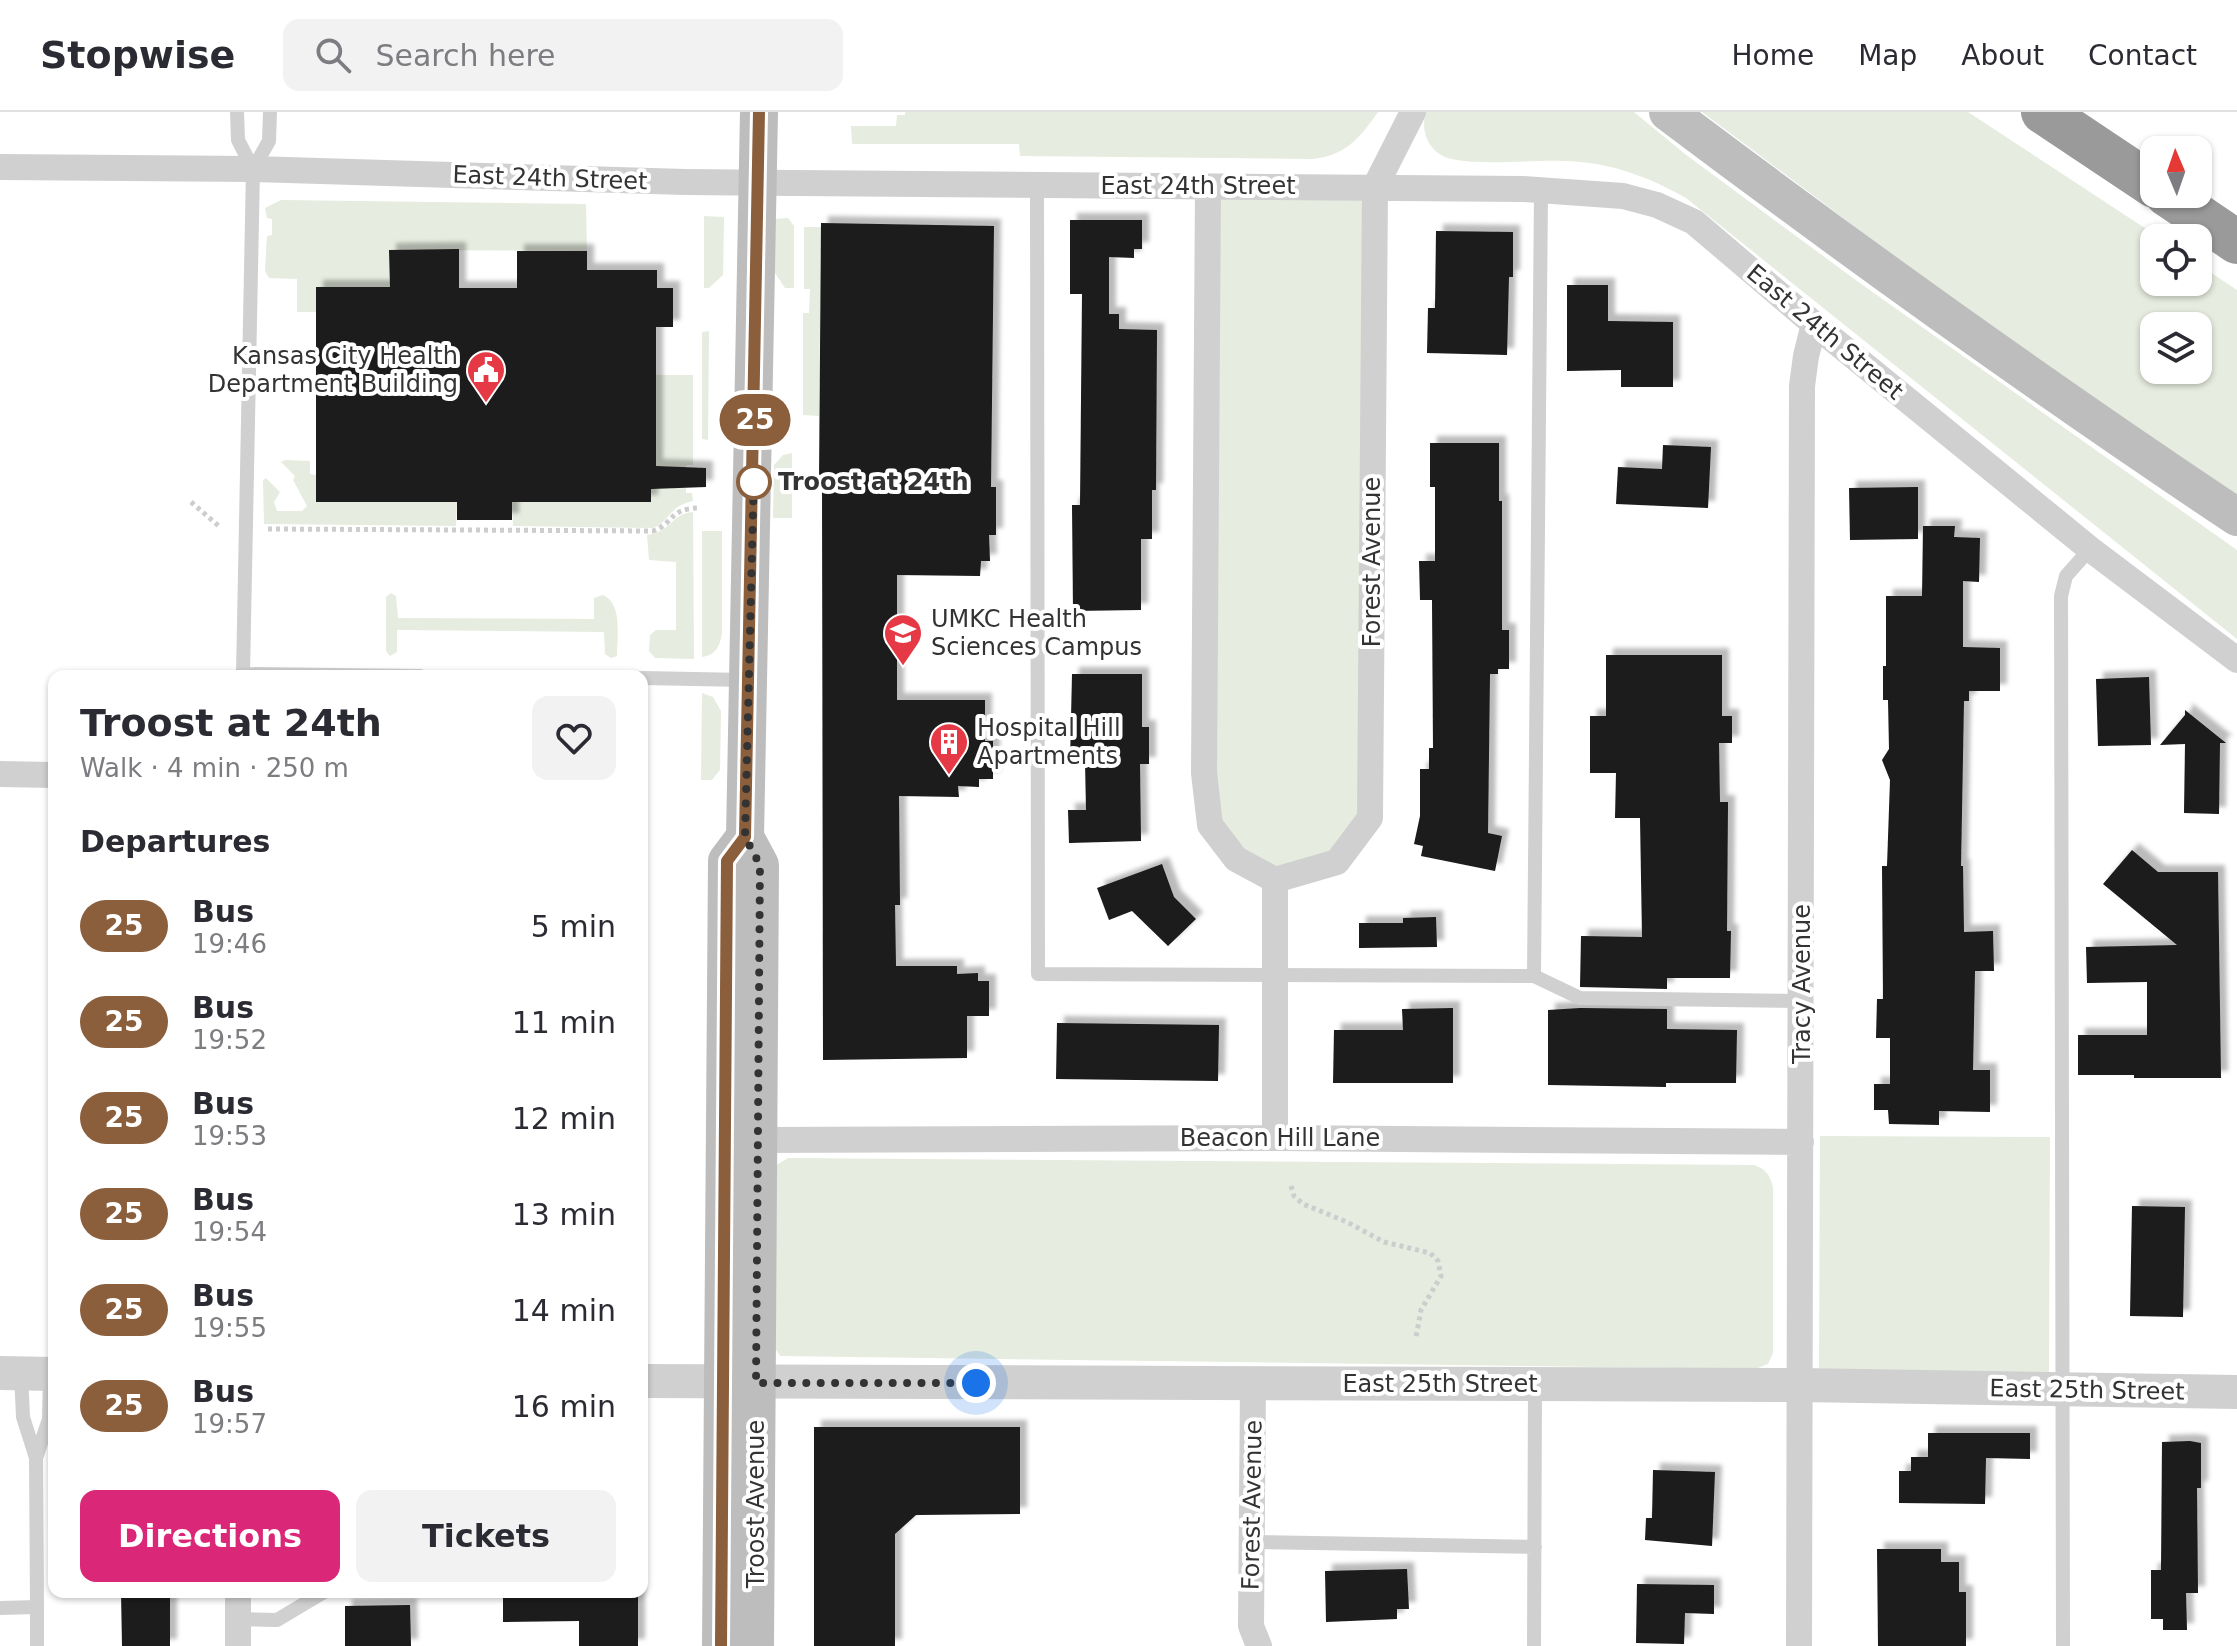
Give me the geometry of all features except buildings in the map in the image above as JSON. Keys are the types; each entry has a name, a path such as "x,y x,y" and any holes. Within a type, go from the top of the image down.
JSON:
{"highway":[{"path":"2043,112 2140,177"},
{"path":"2187,208 2237,242"}],"main road":[{"name":"Troost Avenue","path":"721,1646 758,1140 760,865 745,837 759,112"},
{"path":"1668,112 1856,253 2105,429 2237,517"},
{"name":"Troost Avenue","path":"745,837 727,861 740,1383 755,1646"}],"street":[{"path":"1375,187 1413,112"},
{"name":"East 24th Street","path":"0,167 253,169 759,183 1375,187 1623,196 1657,205 1694,222 2090,549 2237,660"},
{"path":"1208,187 1204,773 1210,825 1236,859 1275,880 1275,1138"},
{"name":"Forest Avenue","path":"1275,880 1337,862 1370,818 1375,187"},
{"name":"Tracy Avenue","path":"1799,1646 1802,386 1814,324"},
{"path":"0,774 48,775"},
{"name":"Beacon Hill Lane","path":"758,1140 1275,1138 1801,1142"},
{"name":"East 25th Street","path":"648,1381 1799,1385 2237,1392"},
{"name":"Forest Avenue","path":"1251,1639 1253,1383"},
{"path":"238,1598 238,1646"}],"lane":[{"path":"237,112 238,140 253,169 243,670"},
{"path":"253,169 269,141 270,112"},
{"path":"1037,185 1038,974 1534,976 1580,998 1802,1001"},
{"path":"1534,976 1541,191"},
{"path":"2063,1646 2061,596 2066,576 2090,549"},
{"path":"648,678 750,680"},
{"path":"31,1374 23,1417 36,1458 37,1646"},
{"path":"31,1374 48,1416"},
{"path":"1534,1646 1535,1385"},
{"path":"36,1458 48,1422"},
{"path":"1252,1542 1535,1547"},
{"path":"238,1619 277,1620 314,1598"},
{"path":"0,1608 37,1607"}],"path":[{"path":"191,502 221,528"},
{"path":"263,529 653,531 662,527 674,513 698,508"},
{"path":"1291,1186 1294,1196 1303,1204 1384,1242 1430,1253 1438,1261 1441,1276 1421,1310 1416,1337"}],"shaded area":[{"path":"905,112 1378,112 1365,130 1343,150 1312,159 1020,156 1019,144 852,144 851,126 896,126 897,115 905,115"},
{"path":"1426,112 1634,112 1685,154 1857,281 2237,550 2237,639 1686,198 1642,177 1597,164 1451,159 1441,155 1428,142"},
{"path":"1702,112 1968,112 2140,225 2140,296 2212,296 2212,273 2237,290 2237,500 1915,272"},
{"path":"1366,198 1358,822 1332,852 1277,869 1250,858 1219,823 1213,798 1220,199"},
{"path":"281,200 586,204 587,251 390,250 390,287 316,312 297,312 297,279 269,278 265,271 267,236 272,235 272,219 267,218 265,208"},
{"path":"704,216 724,217 723,275 709,288 704,288"},
{"path":"788,218 794,226 794,288 785,288 775,273 775,219"},
{"path":"804,227 821,227 819,416 803,415 803,313 809,313 810,289 804,289"},
{"path":"709,331 708,440 702,439 702,332"},
{"path":"656,375 693,375 693,465 686,465 686,493 692,493 693,501 679,506 653,528 513,526 512,502 650,502 651,432 656,432"},
{"path":"792,453 792,518 773,518 774,465 783,455"},
{"path":"310,461 310,474 316,475 317,502 457,502 456,526 264,524 263,480 266,478 280,492 274,502 277,511 302,511 307,506 293,480 295,476 281,462"},
{"path":"693,512 694,659 655,658 649,651 650,635 656,630 676,630 676,562 649,560 647,535"},
{"path":"702,531 722,531 722,633 716,649 702,657"},
{"path":"391,593 396,596 398,618 594,619 594,598 603,595 609,599 616,613 617,656 611,658 605,654 604,632 397,630 397,652 390,656 386,651 386,597"},
{"path":"702,693 713,697 721,711 720,770 712,780 701,780"},
{"path":"1820,1136 2050,1137 2049,1375 1819,1374"},
{"path":"788,1158 1754,1165 1767,1174 1773,1188 1773,1353 1768,1364 1755,1369 780,1356 770,1340 773,1167"}],"bus line":[{"name":"25","path":"721,1646 727,861 745,837 759,112"}],"place":[{"name":"Kansas City Health Department Building","path":"486,404"},
{"name":"Troost at 24th","path":"754,482"},
{"name":"UMKC Health Sciences Campus","path":"903,667"},
{"name":"Hospital Hill Apartments","path":"949,776"}],"route":[{"path":"754,482 754,470 745,837 760,865 756,1383 976,1383"}]}
